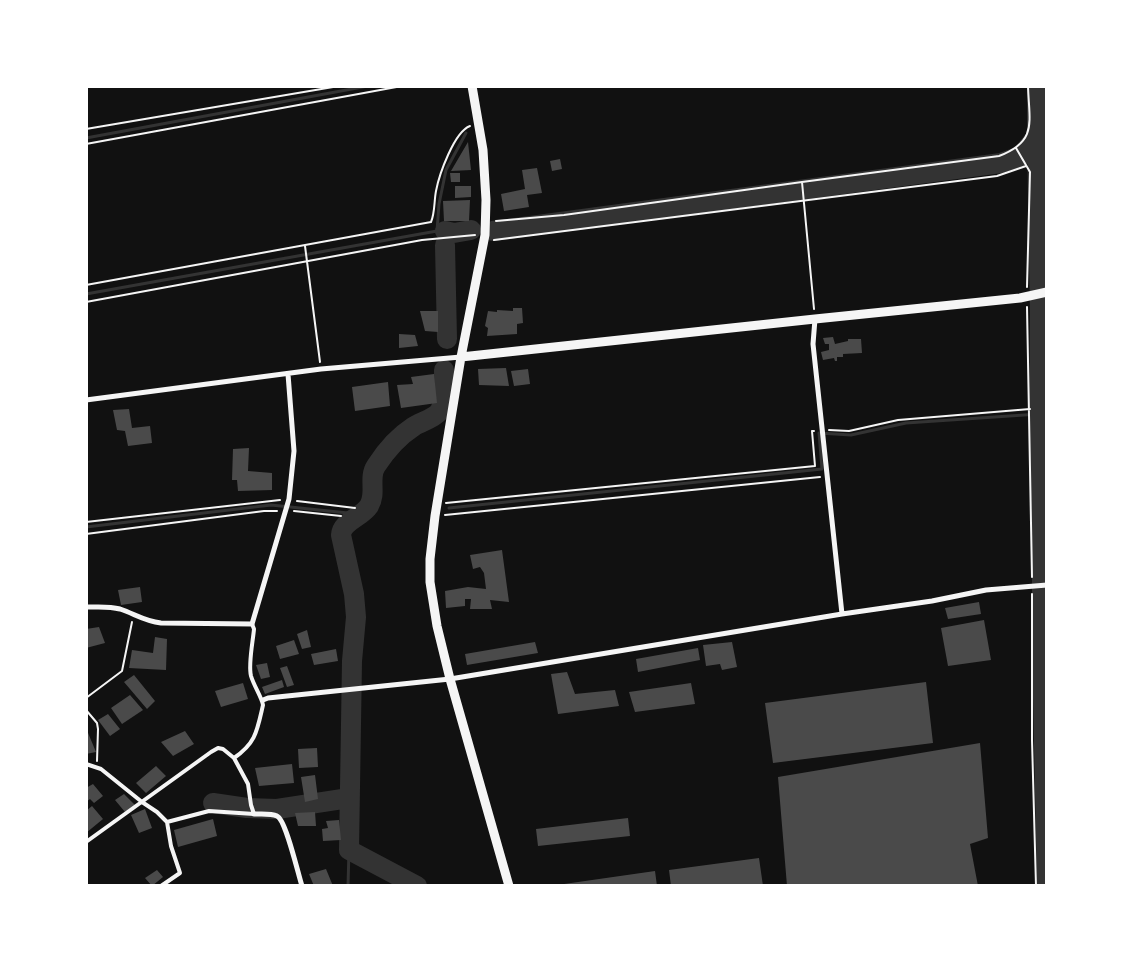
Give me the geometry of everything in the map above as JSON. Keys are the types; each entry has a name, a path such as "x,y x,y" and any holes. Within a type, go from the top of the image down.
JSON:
{"street":[{"path":"472,86 479,122 486,179 485,238 462,357 435,516 430,559 430,582 437,626 450,679 509,886"},
{"path":"86,400 321,369 462,357 815,318 1020,298 1047,292"},
{"path":"815,318 814,344 842,614"},
{"path":"87,607 107,607 121,610 149,622 252,624 287,506 294,451 288,374"},
{"path":"263,700 450,679 842,614 932,601 986,590 1047,585"},
{"path":"254,814 275,815 281,819 302,886"}],"lane":[{"path":"234,758 244,751 254,737 263,705 263,700 257,693 250,674 254,629 252,624"},
{"path":"86,842 210,752 218,748 234,758 248,784 250,805 254,814 209,811 167,822"},
{"path":"86,764 97,768 112,778 157,812 167,822 171,846 180,873 161,886"}],"path":[{"path":"86,129 338,86"},
{"path":"86,144 402,86"},
{"path":"486,222 564,215 992,158 1016,148 1022,143 1028,132 1028,86"},
{"path":"86,285 431,222 436,188 445,162 459,134 466,127 479,122"},
{"path":"1016,148 1030,172 1027,288"},
{"path":"86,302 440,237 485,238 997,176 1026,166"},
{"path":"802,182 815,318"},
{"path":"305,246 321,369"},
{"path":"1028,308 1032,740 1036,886"},
{"path":"437,504 815,466 812,431 849,431 898,420 1030,410"},
{"path":"435,516 828,477"},
{"path":"86,522 287,506 355,508"},
{"path":"86,534 264,511 287,506 341,516"},
{"path":"86,698 122,671 134,615"},
{"path":"86,710 94,719 98,729 97,768"}],"building":[{"path":"468,142 471,170 451,171"},
{"path":"560,159 562,169 552,171 550,161"},
{"path":"537,168 542,193 527,195 529,207 504,211 501,194 525,189 522,170"},
{"path":"450,173 460,173 460,182 451,182"},
{"path":"455,186 471,186 471,197 455,198"},
{"path":"470,200 469,221 444,221 443,201"},
{"path":"513,308 522,308 523,323 517,324 517,334 487,336 488,328 485,326 488,311 513,311"},
{"path":"420,311 438,311 438,332 425,331"},
{"path":"399,334 415,335 418,346 399,348"},
{"path":"833,337 835,344 848,341 848,339 861,339 862,353 843,354 843,357 837,357 837,361 834,358 823,360 821,352 829,350 829,344 825,344 823,338"},
{"path":"506,368 509,386 479,385 478,369"},
{"path":"528,369 530,384 514,386 511,371"},
{"path":"434,374 437,403 401,408 397,385 413,384 411,377"},
{"path":"388,382 390,406 355,411 352,387"},
{"path":"129,409 132,428 150,426 152,443 128,446 125,431 117,430 113,410"},
{"path":"249,448 248,471 272,473 272,490 238,491 237,480 232,480 233,449"},
{"path":"502,550 509,602 490,600 492,609 470,609 471,599 465,599 465,606 446,608 445,591 468,587 486,589 484,573 480,567 473,569 470,555"},
{"path":"140,587 142,602 121,605 118,590"},
{"path":"979,602 981,614 948,619 945,608"},
{"path":"984,620 991,660 948,666 941,628"},
{"path":"99,627 105,643 86,648 86,629"},
{"path":"307,630 311,647 302,649 297,634"},
{"path":"155,637 167,639 166,670 129,668 132,650 153,653"},
{"path":"294,640 299,654 280,659 276,646"},
{"path":"535,642 538,653 467,665 465,654"},
{"path":"732,642 737,667 722,670 720,664 706,666 703,645"},
{"path":"698,648 700,660 638,672 636,659"},
{"path":"336,649 338,661 314,665 311,654"},
{"path":"267,663 270,677 261,679 256,665"},
{"path":"287,666 294,685 287,687 280,668"},
{"path":"567,672 575,694 615,690 619,706 558,714 551,674"},
{"path":"134,675 155,701 147,709 124,682"},
{"path":"282,680 284,687 265,694 262,687"},
{"path":"926,682 933,743 773,763 765,703"},
{"path":"243,683 248,699 221,707 215,691"},
{"path":"691,683 695,704 635,712 629,692"},
{"path":"130,695 143,710 122,724 111,708"},
{"path":"108,714 120,729 110,736 98,720"},
{"path":"86,728 96,752 86,754"},
{"path":"185,731 194,744 173,756 161,742"},
{"path":"980,743 988,838 970,844 978,886 787,886 778,777"},
{"path":"317,748 318,767 299,768 298,749"},
{"path":"292,764 294,783 259,786 255,768"},
{"path":"156,766 166,776 146,793 136,783"},
{"path":"315,775 318,799 305,802 301,777"},
{"path":"93,784 103,796 94,803 90,799 86,802 86,788"},
{"path":"124,794 135,805 125,812 115,800"},
{"path":"92,806 103,819 86,833 86,811"},
{"path":"145,809 152,828 139,833 131,815"},
{"path":"315,812 316,826 298,826 295,813"},
{"path":"628,818 630,836 538,846 536,829"},
{"path":"213,819 217,836 178,847 174,830"},
{"path":"339,820 341,840 323,841 322,829 328,828 326,821"},
{"path":"759,858 763,886 671,886 669,870"},
{"path":"326,869 333,886 314,886 309,874"},
{"path":"157,870 163,877 152,886 145,878"},
{"path":"655,871 657,886 565,886 564,884"}],"waterway":[{"path":"86,138 368,86"},
{"path":"493,231 1001,163 1021,156 1037,136 1037,86"},
{"path":"437,231 439,204 446,170 466,133"},
{"path":"1037,136 1042,651 1047,886"},
{"path":"445,231 454,233 471,230"},
{"path":"86,294 445,231"},
{"path":"445,245 447,339"},
{"path":"417,886 349,850 352,661 356,617 354,594 341,535 345,526 369,506 372,496 374,471 384,455 408,431 439,412 444,397 444,370"},
{"path":"449,508 822,469 819,433 851,435 906,423 1039,414"},
{"path":"86,527 271,505 348,513"},
{"path":"213,803 247,808 277,809 349,798"},
{"path":"348,886 349,850"}]}
